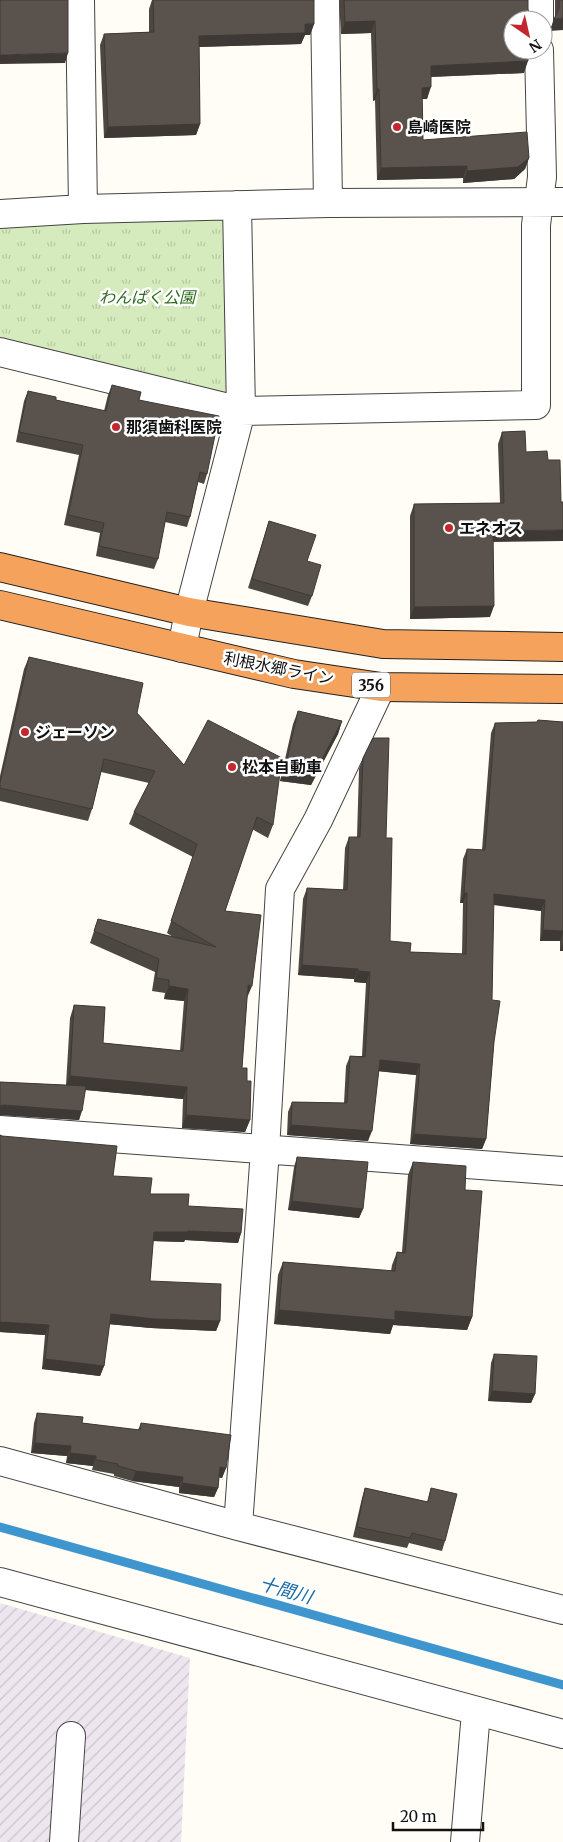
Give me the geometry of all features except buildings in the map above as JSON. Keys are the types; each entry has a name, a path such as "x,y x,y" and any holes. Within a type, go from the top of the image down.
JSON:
{"highway":[{"path":"0,568 189,612 383,644 563,647"},
{"name":"利根水郷ライン","path":"0,605 294,674 381,687 563,689"}],"street":[{"path":"80,0 83,209"},
{"path":"325,0 328,203"},
{"path":"540,60 542,177 551,202"},
{"path":"0,214 83,209 328,203 551,202"},
{"path":"0,352 241,412 536,405 536,225 551,202"},
{"path":"182,648 189,612 241,412 237,205"},
{"path":"238,1526 265,1150 280,889 318,820 381,687"},
{"path":"0,1130 563,1171"},
{"path":"0,1461 238,1526 563,1610"},
{"path":"0,1582 563,1734"},
{"path":"465,1842 476,1712"},
{"path":"64,1842 71,1736"}],"shaded area":[{"path":"0,1603 190,1658 181,1842 0,1842"}],"green space":[{"name":"わんぱく公園","path":"237,205 241,411 0,352 0,214"}],"waterway":[{"name":"十間川","path":"0,1527 563,1685"}],"place":[{"name":"島崎医院","path":"397,127"},
{"name":"那須歯科医院","path":"116,427"},
{"name":"エネオス","path":"449,528"},
{"name":"ジェーソン","path":"25,732"},
{"name":"松本自動車","path":"232,767"}]}
